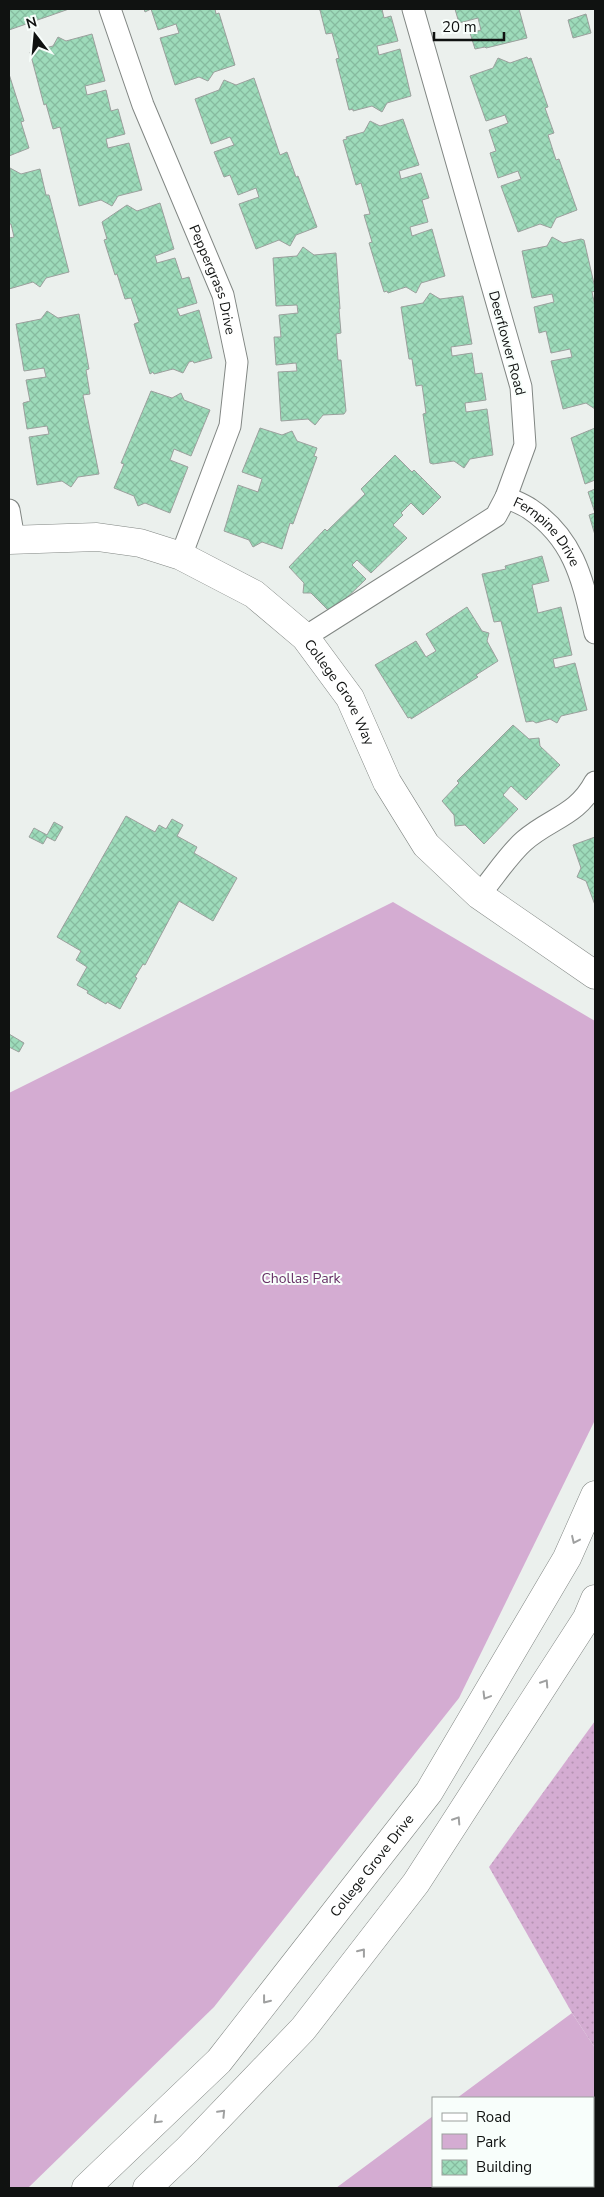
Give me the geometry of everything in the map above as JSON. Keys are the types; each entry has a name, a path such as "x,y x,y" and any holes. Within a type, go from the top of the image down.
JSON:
{"main road":[{"name":"College Grove Way","path":"11,539 97,537 140,543 181,556 254,594 305,637 350,698 387,782 426,845 479,895 595,975"},
{"name":"College Grove Drive","path":"86,2188 219,2060 428,1792 567,1558 595,1495"},
{"path":"147,2188 178,2159 303,2029 416,1883 587,1618 595,1599"}],"street":[{"name":"Peppergrass Drive","path":"110,9 143,104 223,295 238,362 230,426 181,556"},
{"name":"Deerflower Road","path":"305,637 496,516 506,497 525,445 521,387 413,9"},
{"name":"Fernpine Drive","path":"506,497 530,510 562,539 578,567 595,633"},
{"path":"9,510 11,539"},
{"path":"479,895 524,841 570,812 589,794 595,782"}],"green space":[{"name":"Chollas Park","path":"393,902 595,1021 595,1420 459,1698 214,2007 28,2188 9,2188 9,1093"},
{"path":"595,1721 595,2048 572,2013 489,1867"},
{"path":"572,2013 595,2048 595,2188 336,2188 432,2117 432,2187 594,2187 594,2097 458,2097"}],"building":[{"path":"9,9 69,9 9,30"},
{"path":"151,9 215,9 216,14 219,13 235,65 214,72 208,81 199,77 175,85 160,38 179,33 176,24 158,30"},
{"path":"317,9 382,9 384,18 391,16 398,41 377,46 379,55 400,49 411,96 387,103 382,112 372,106 353,111 353,109 349,110 336,59 339,58 332,33 326,34 320,10"},
{"path":"455,9 519,9 527,38 475,49 470,33 481,30 478,18 459,23"},
{"path":"586,14 591,33 573,38 568,20"},
{"path":"92,34 105,81 85,86 87,95 106,90 111,111 118,109 125,134 106,139 108,148 129,143 142,190 118,196 112,206 101,200 79,206 60,127 53,129 46,104 44,105 30,52 53,46 58,37 66,41"},
{"path":"527,57 528,59 531,58 548,107 545,108 554,133 548,135 556,160 559,159 577,210 556,218 551,228 540,224 518,232 501,186 521,179 518,171 498,178 490,153 496,151 489,130 508,123 505,115 486,121 470,76 493,68 498,58 510,63"},
{"path":"9,74 24,121 21,122 29,148 9,156"},
{"path":"254,78 280,155 287,152 317,227 296,235 290,246 279,240 256,249 239,204 259,197 256,188 238,195 230,175 224,177 214,152 234,145 230,137 211,144 195,99 219,90 224,80 236,85"},
{"path":"403,119 419,165 399,171 401,179 421,173 429,198 422,200 428,222 410,227 412,236 432,229 445,276 421,283 416,293 406,287 388,293 387,291 384,292 369,243 372,242 364,215 370,214 361,183 356,185 343,140 347,139 346,137 364,132 370,121 380,126"},
{"path":"10,168 21,174 40,169 46,195 49,195 69,272 46,278 40,287 33,282 9,289 9,238 14,237 11,224 9,224"},
{"path":"160,203 174,249 155,256 157,263 175,258 182,279 189,277 197,303 177,309 180,316 199,310 212,358 194,363 193,361 189,362 183,373 173,369 150,374 134,324 139,322 131,298 125,299 104,240 107,239 102,222 127,205 137,211"},
{"path":"552,237 563,243 584,240 595,288 595,291 592,292 595,306 595,409 586,403 563,409 551,361 572,357 570,349 551,353 546,331 539,333 534,307 554,302 552,294 532,298 522,251 547,246"},
{"path":"303,247 314,255 336,253 340,309 341,333 336,334 338,360 341,360 346,411 344,414 323,415 315,425 308,419 281,421 278,372 297,371 296,363 276,365 274,337 281,337 279,315 298,313 297,305 276,306 273,258 297,256"},
{"path":"430,293 440,299 463,296 472,344 451,347 452,356 472,353 475,374 482,373 486,400 465,403 466,412 487,409 493,455 470,459 464,468 454,461 430,463 423,414 426,413 422,385 416,386 412,359 409,359 401,307 423,303"},
{"path":"47,311 58,318 79,314 89,369 86,370 90,394 83,395 99,474 78,477 71,487 62,481 37,485 29,437 49,434 47,426 27,429 23,403 30,401 26,380 46,377 44,368 24,371 16,324 41,319"},
{"path":"151,391 172,398 181,393 184,400 210,410 191,456 174,449 170,460 188,467 170,513 145,503 138,506 134,496 114,488 124,464 121,463"},
{"path":"260,428 282,435 292,431 297,441 317,448 314,456 317,457 293,524 290,523 282,549 262,542 253,547 249,540 224,531 238,485 258,492 262,479 242,472"},
{"path":"595,428 595,480 585,484 571,438"},
{"path":"395,455 412,472 414,470 441,497 423,515 411,503 401,513 403,515 393,525 407,538 371,573 357,560 352,565 366,579 331,613 311,593 303,593 304,583 289,567 325,529 327,531 365,494 361,489"},
{"path":"595,489 595,513 588,492"},
{"path":"595,513 595,535 589,515"},
{"path":"542,556 549,581 532,585 538,613 561,607 572,655 553,659 555,668 575,663 587,710 561,716 557,723 550,719 536,723 533,721 526,722 501,621 494,622 482,574 506,569 505,566"},
{"path":"467,607 482,631 489,633 487,641 498,661 476,675 478,677 411,719 411,717 408,718 375,665 416,641 426,657 436,651 426,634"},
{"path":"513,725 529,739 539,738 540,746 560,765 526,800 511,786 503,795 518,809 484,844 465,825 455,826 454,815 442,801 459,783 457,781"},
{"path":"126,816 155,832 159,825 166,829 172,819 183,825 177,836 197,847 194,853 237,878 213,921 179,901 145,965 143,964 135,977 137,978 120,1009 107,1002 106,1004 77,985 87,967 76,960 81,951 57,937"},
{"path":"54,822 63,827 55,841 47,837 43,844 29,837 34,828 47,835"},
{"path":"595,837 595,905 586,881 577,877 581,868 573,845"},
{"path":"9,1034 24,1043 19,1052 9,1047"}]}
